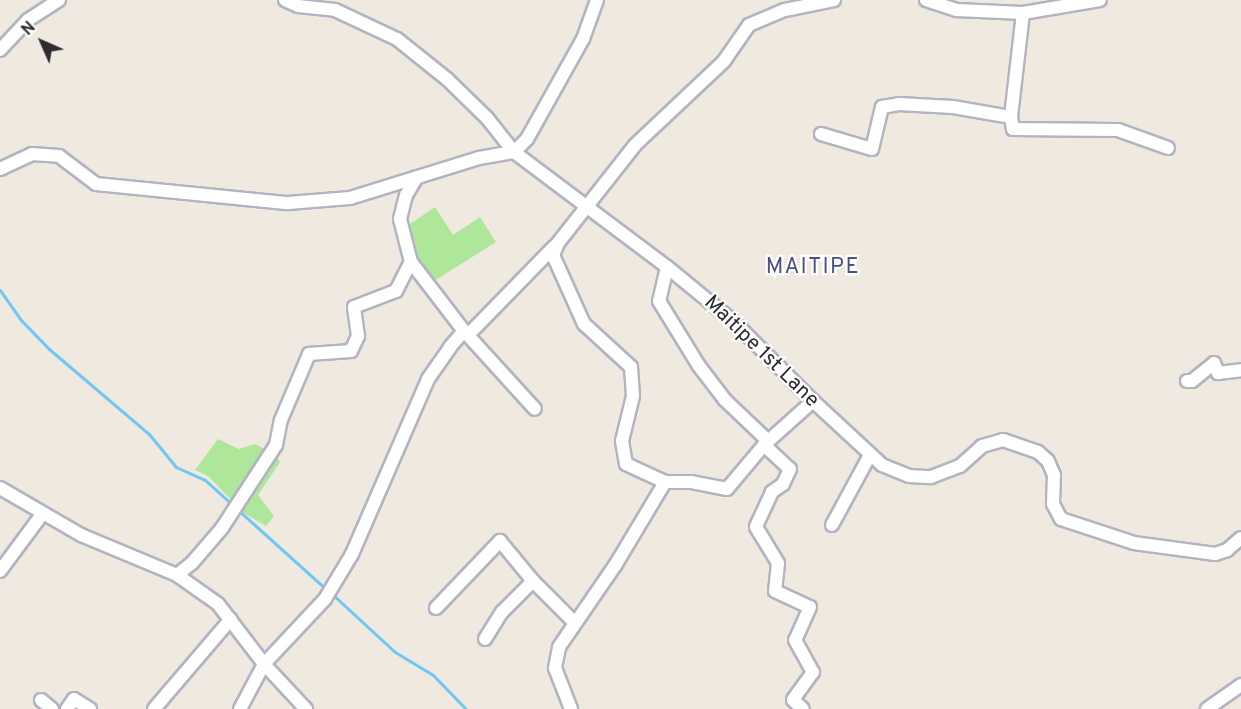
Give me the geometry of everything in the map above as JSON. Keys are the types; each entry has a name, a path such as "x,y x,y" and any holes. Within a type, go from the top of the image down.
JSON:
{"street":[{"path":"0,50 28,20 59,0"},
{"name":"Maitipe 1st Lane","path":"285,0 297,6 335,10 397,39 447,79 487,118 514,152 667,267 734,322 813,401 882,465 909,476 931,477 960,466 982,446 1003,440 1038,452 1048,461 1054,475 1053,504 1061,519 1134,543 1215,554 1227,550 1241,538"},
{"path":"0,169 32,154 60,156 96,184 288,202 350,198 479,158 514,152 527,139 583,39 597,0"},
{"path":"240,709 264,664 326,599 342,572 352,554 428,379 450,347 558,243 635,145 724,61 749,25 786,10 834,0"},
{"path":"926,0 957,10 1023,13 1100,0"},
{"path":"1023,13 1011,117 1013,129 1118,130 1168,148"},
{"path":"821,134 873,149 882,107 899,104 953,106 1011,117"},
{"path":"417,177 406,195 400,219 411,262 466,333 535,409"},
{"path":"558,243 553,255 584,324 631,367 633,396 622,441 626,464 665,482 692,482 727,489 766,443 813,401"},
{"path":"177,575 192,563 222,528 276,445 281,420 309,354 351,351 358,336 354,307 396,291 411,262"},
{"path":"667,267 659,301 699,366 726,400 790,469 783,484 772,492 756,526 778,563 775,591 810,607 795,640 813,672 793,700 803,709"},
{"path":"1187,381 1192,381 1214,363 1218,372 1241,370"},
{"path":"832,525 870,455"},
{"path":"571,709 555,668 559,647 616,564 665,482"},
{"path":"0,488 81,535 177,575 218,604 264,664 306,709"},
{"path":"0,571 43,513"},
{"path":"436,608 500,541 533,581 575,623"},
{"path":"485,639 502,612 533,581"},
{"path":"154,709 231,619"},
{"path":"1208,709 1241,685"},
{"path":"67,709 74,699 90,709"},
{"path":"41,700 52,709"}],"green space":[{"path":"435,207 453,235 480,217 496,242 434,281 417,259 407,226"},
{"path":"218,439 239,449 255,444 276,455 280,462 258,495 274,516 266,526 244,513 208,476 195,470"}],"waterway":[{"path":"0,290 21,320 49,349 149,434 176,467 205,480 232,504"},
{"path":"237,509 326,589"},
{"path":"331,593 395,652 433,675 466,709"}],"district":[{"name":"MAITIPE","path":"813,268"}]}
